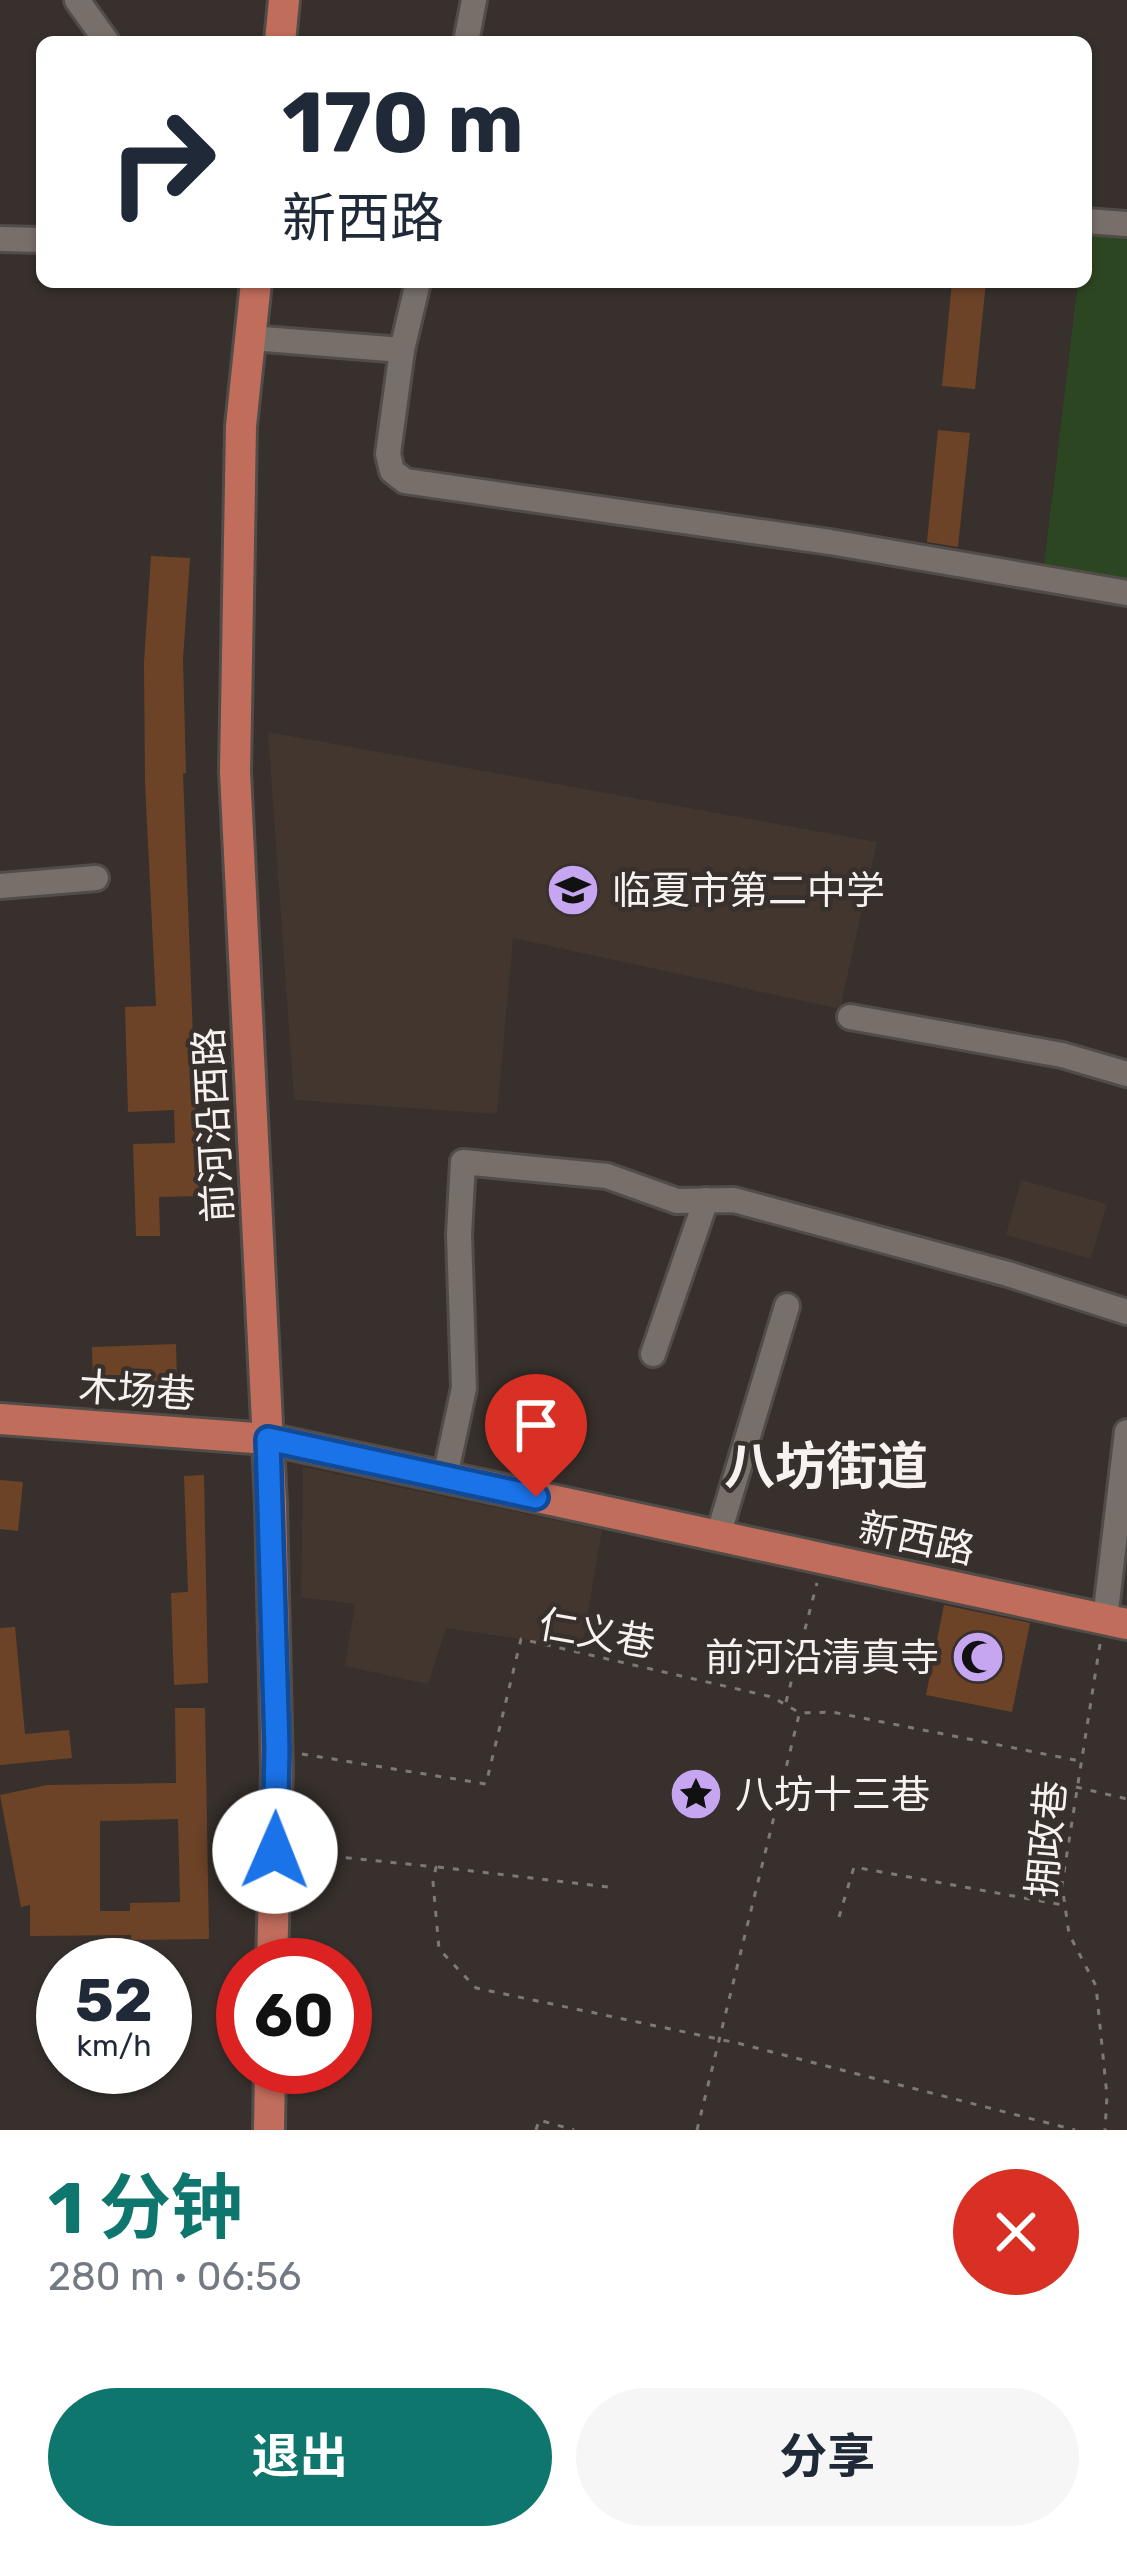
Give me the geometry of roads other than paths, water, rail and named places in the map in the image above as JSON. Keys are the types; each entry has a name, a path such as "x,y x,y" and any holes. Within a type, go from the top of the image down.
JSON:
{"main road":[{"path":"281,36 284,0"},
{"name":"前河沿西路","path":"255,288 242,426 235,772 268,1439 277,1749 273,1938"},
{"name":"木场巷","path":"0,1419 268,1439"},
{"name":"新西路","path":"268,1439 1116,1621"},
{"path":"268,2130 269,2094"}],"street":[{"path":"77,0 103,36"},
{"path":"467,36 474,0"},
{"path":"1092,221 1127,224"},
{"path":"0,238 36,240"},
{"path":"417,288 402,350 388,454 392,471 405,481 830,542 1127,593"},
{"path":"250,338 402,350"},
{"path":"0,886 96,878"},
{"path":"850,1017 1062,1055 1127,1074"},
{"path":"445,1477 464,1388 459,1234 463,1162 607,1177 677,1201 734,1200 1008,1274 1127,1312"},
{"path":"653,1354 706,1200"},
{"path":"718,1536 787,1306"},
{"path":"1116,1621 1127,1432"}],"place":[{"name":"临夏市第二中学","path":"573,890"},
{"name":"前河沿清真寺","path":"978,1657"},
{"name":"八坊十三巷","path":"696,1794"}],"district":[{"name":"八坊街道","path":"826,1466"}]}
